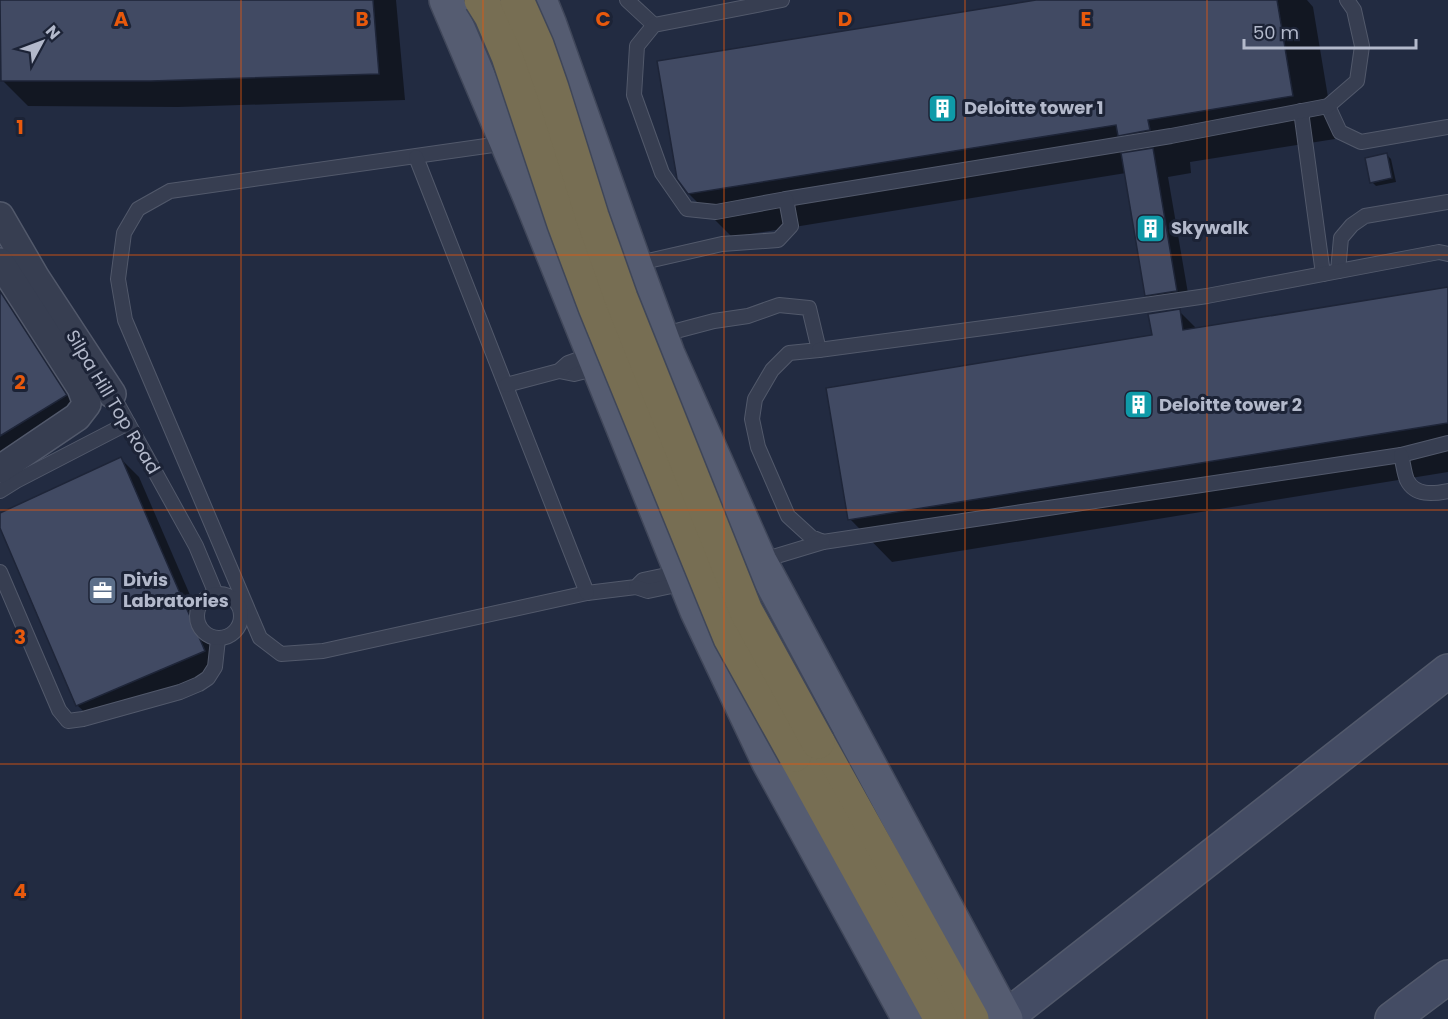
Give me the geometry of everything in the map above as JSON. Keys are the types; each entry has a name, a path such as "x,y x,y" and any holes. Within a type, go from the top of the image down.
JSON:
{"highway":[{"path":"482,0 508,56 564,224 595,307 730,638 807,748 972,1019"},
{"path":"537,1 537,45 621,298 746,611 807,748 941,1019"}],"main road":[{"path":"446,0 507,143 697,611 768,761 909,1019"},
{"path":"537,1 661,335 760,561 1006,1019 1448,671"},
{"path":"621,422 687,397"},
{"path":"646,486 714,455"},
{"path":"1392,1019 1448,977"}],"street":[{"name":"Silpa Hill Top Road","path":"3,230 27,284 112,394"},
{"path":"0,262 27,284 87,404 77,417 0,469"}],"lane":[{"path":"627,0 654,25"},
{"path":"782,0 654,25 637,46 634,95 662,173 687,208 716,212 1171,136 1328,106 1357,81 1362,46 1354,10 1347,0"},
{"path":"1328,106 1340,132 1361,142 1448,127"},
{"path":"1300,111 1323,274"},
{"path":"507,143 170,191 138,209 124,233 118,279 124,320 260,638 281,654 323,651 587,593 636,587 648,591 683,577"},
{"path":"416,157 587,593"},
{"path":"634,264 722,244 778,240 791,226 786,200"},
{"path":"1338,271 1341,238 1352,225 1365,216 1448,202"},
{"path":"823,542 811,537 788,516 758,447 752,419 755,399 772,370 789,353 1207,296 1439,252 1448,254"},
{"path":"661,335 714,321 748,316 779,305 809,308 819,350"},
{"path":"506,385 559,371 574,374 596,361"},
{"name":"Silpa Hill Top Road","path":"112,394 196,546 216,594"},
{"path":"0,491 128,423"},
{"path":"760,561 823,542 1401,455 1448,443"},
{"path":"1401,455 1407,480 1418,491 1434,494 1448,491"},
{"path":"0,572 59,710 68,721 180,692 199,684 208,678 215,667 218,639"},
{"path":"223,594 230,597 240,608 241,623 237,630 225,638 218,639 204,634 199,628 196,614 198,607 208,596 223,594"}],"building":[{"path":"0,0 373,0 379,74 151,81 1,81"},
{"name":"Deloitte tower 1","path":"1036,0 1277,0 1293,96 1148,120 1150,130 1118,136 1116,125 688,194 677,179 657,61"},
{"name":"Skywalk","path":"1153,148 1177,291 1145,296 1121,153"},
{"path":"1387,153 1392,178 1370,183 1365,158"},
{"name":"Deloitte tower 2","path":"1448,287 1448,423 848,520 826,388 1152,335 1148,314 1180,309 1183,330"},
{"path":"0,291 67,395 0,436"},
{"name":"Divis Labratories","path":"121,457 205,651 76,706 0,528 0,513"}],"place":[{"name":"Deloitte tower 1","path":"943,108"},
{"name":"Skywalk","path":"1150,228"},
{"name":"Deloitte tower 2","path":"1138,405"},
{"name":"Divis Labratories","path":"102,590"}]}
